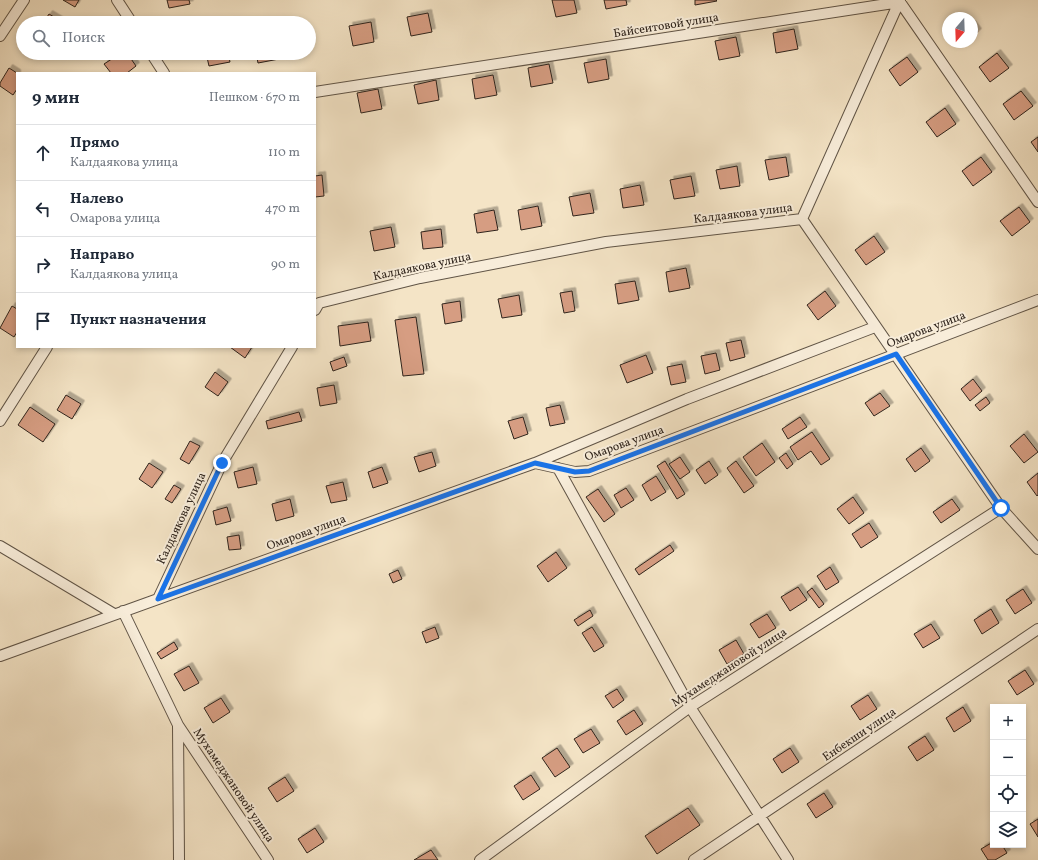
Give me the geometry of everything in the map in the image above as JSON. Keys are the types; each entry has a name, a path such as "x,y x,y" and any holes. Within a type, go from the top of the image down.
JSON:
{"street":[{"path":"0,36 24,0"},
{"path":"117,0 127,16"},
{"path":"900,1 1038,202"},
{"path":"802,219 900,1"},
{"name":"Байсеитовой улица","path":"316,92 900,1"},
{"path":"156,60 163,72"},
{"name":"Калдаякова улица","path":"316,303 420,278 606,242 802,219 1001,508 1038,549"},
{"name":"Омарова улица","path":"0,656 535,463 575,472 589,471 1038,300"},
{"path":"535,463 687,399 875,327"},
{"path":"0,421 46,348"},
{"name":"Калдаякова улица","path":"158,599 222,463 291,348"},
{"path":"558,468 690,707 759,817 788,860"},
{"name":"Мухамеджановой улица","path":"480,860 690,707 1001,508"},
{"path":"0,546 119,612 178,725 179,860"},
{"name":"Енбекши улица","path":"694,860 1038,629"},
{"name":"Мухамеджановой улица","path":"178,725 268,860"}],"building":[{"path":"63,0 79,0 75,7"},
{"path":"167,0 189,0 190,4 169,8"},
{"path":"552,0 574,0 577,13 556,17"},
{"path":"604,0 626,0 627,5 606,9"},
{"path":"695,0 716,0 717,1 695,5"},
{"path":"428,13 432,32 411,36 407,17"},
{"path":"371,22 374,42 353,46 349,26"},
{"path":"794,29 798,49 776,53 773,33"},
{"path":"736,37 740,56 719,60 715,41"},
{"path":"997,53 1009,68 990,82 979,67"},
{"path":"907,57 918,72 900,86 889,70"},
{"path":"606,59 609,79 588,83 584,63"},
{"path":"110,60 132,60 136,66 128,72 110,72 104,64"},
{"path":"208,60 230,60 230,62 209,66"},
{"path":"257,60 274,60 258,63"},
{"path":"549,64 553,83 531,87 528,68"},
{"path":"9,68 16,72 16,90 13,95 0,86 0,83"},
{"path":"493,75 497,95 475,99 472,79"},
{"path":"436,80 439,100 418,104 414,85"},
{"path":"378,89 382,109 361,113 357,93"},
{"path":"1021,91 1033,106 1014,120 1003,104"},
{"path":"945,108 956,124 937,137 926,122"},
{"path":"1038,137 1038,152 1031,142"},
{"path":"786,157 789,176 769,180 765,160"},
{"path":"981,157 992,172 973,186 962,171"},
{"path":"737,166 740,186 720,189 716,170"},
{"path":"322,175 324,196 316,197 316,176"},
{"path":"691,176 695,196 674,199 670,180"},
{"path":"640,185 644,205 623,208 620,189"},
{"path":"590,193 594,213 573,216 569,197"},
{"path":"538,206 542,226 521,230 518,210"},
{"path":"1019,207 1030,222 1012,236 1000,221"},
{"path":"494,210 498,230 477,233 474,214"},
{"path":"391,227 395,247 374,251 370,231"},
{"path":"441,229 443,247 423,249 421,232"},
{"path":"874,236 885,252 866,265 855,250"},
{"path":"686,268 690,288 669,292 666,272"},
{"path":"635,281 639,300 618,304 615,284"},
{"path":"572,291 575,311 564,313 560,293"},
{"path":"825,291 836,306 818,320 807,305"},
{"path":"519,295 522,315 502,318 498,299"},
{"path":"460,301 462,321 445,324 442,304"},
{"path":"12,306 16,308 16,334 14,337 0,328"},
{"path":"416,317 424,374 403,376 395,320"},
{"path":"368,322 371,341 340,346 338,326"},
{"path":"741,340 745,357 730,361 726,343"},
{"path":"231,348 251,348 245,358"},
{"path":"716,353 720,370 705,374 701,356"},
{"path":"646,355 653,373 627,383 620,365"},
{"path":"344,357 347,366 333,371 330,362"},
{"path":"682,364 686,382 671,385 667,367"},
{"path":"215,372 228,382 218,396 205,387"},
{"path":"973,379 982,391 970,401 961,389"},
{"path":"334,385 337,403 320,406 317,388"},
{"path":"880,393 890,406 874,416 865,403"},
{"path":"66,395 81,404 72,419 57,410"},
{"path":"986,397 990,403 980,411 975,405"},
{"path":"560,405 565,423 550,426 546,408"},
{"path":"30,407 55,424 43,442 18,425"},
{"path":"299,412 302,421 268,429 266,421"},
{"path":"523,417 528,434 514,439 508,421"},
{"path":"800,417 807,427 788,439 782,429"},
{"path":"812,432 830,459 821,465 811,451 798,460 790,447"},
{"path":"1024,434 1038,452 1024,463 1010,446"},
{"path":"190,441 200,446 189,464 180,459"},
{"path":"762,443 775,462 756,476 743,457"},
{"path":"921,448 930,461 915,472 906,459"},
{"path":"432,452 436,466 419,472 414,457"},
{"path":"786,453 793,464 787,469 779,458"},
{"path":"680,457 690,472 680,479 669,464"},
{"path":"665,461 685,494 677,499 657,466"},
{"path":"709,461 718,475 705,484 696,470"},
{"path":"736,461 754,486 744,493 727,468"},
{"path":"149,463 163,472 152,488 139,479"},
{"path":"253,467 257,484 238,488 234,472"},
{"path":"382,467 388,483 373,488 368,472"},
{"path":"1038,473 1038,495 1037,496 1027,482"},
{"path":"656,476 666,492 651,501 642,485"},
{"path":"343,482 347,500 331,503 326,486"},
{"path":"174,485 181,489 172,503 165,499"},
{"path":"626,488 634,500 621,508 614,495"},
{"path":"598,489 615,514 604,522 586,497"},
{"path":"853,497 864,513 849,524 837,509"},
{"path":"290,499 294,516 276,521 272,504"},
{"path":"952,499 960,510 941,523 933,512"},
{"path":"227,507 231,521 216,525 213,511"},
{"path":"869,523 878,537 861,548 852,534"},
{"path":"239,535 241,549 229,550 227,537"},
{"path":"670,545 674,551 639,575 635,569"},
{"path":"556,552 567,568 548,582 537,566"},
{"path":"830,567 839,582 826,590 817,576"},
{"path":"398,570 402,579 393,583 389,574"},
{"path":"798,587 807,600 790,611 781,597"},
{"path":"812,588 824,604 819,608 807,592"},
{"path":"1023,589 1032,603 1015,614 1006,600"},
{"path":"991,609 999,623 982,634 974,620"},
{"path":"590,610 593,616 578,626 574,620"},
{"path":"767,614 776,628 759,638 750,624"},
{"path":"931,624 940,638 923,648 914,634"},
{"path":"435,627 439,638 426,643 422,632"},
{"path":"592,627 604,646 594,652 582,633"},
{"path":"736,640 744,654 727,664 719,650"},
{"path":"174,642 178,649 161,659 157,653"},
{"path":"189,666 199,683 184,691 174,674"},
{"path":"1025,670 1034,684 1017,695 1008,681"},
{"path":"617,689 624,700 613,708 605,696"},
{"path":"868,695 877,709 860,720 851,706"},
{"path":"221,698 230,712 213,723 204,708"},
{"path":"963,707 971,721 954,732 946,718"},
{"path":"634,710 643,724 626,735 617,721"},
{"path":"591,729 600,743 583,753 574,739"},
{"path":"925,736 934,750 917,761 908,747"},
{"path":"557,748 570,767 555,777 542,758"},
{"path":"790,748 799,762 782,773 773,759"},
{"path":"531,775 540,789 523,800 514,786"},
{"path":"285,777 294,791 277,802 268,788"},
{"path":"824,793 833,807 816,818 807,804"},
{"path":"688,808 700,825 657,854 645,836"},
{"path":"1038,819 1038,837 1030,824"},
{"path":"315,828 324,842 307,853 298,839"},
{"path":"990,844 990,848 1004,848 1007,853 995,860 988,860 981,849"},
{"path":"431,850 438,860 414,860"}],"route":[{"path":"222,463 158,599 535,463 575,472 589,471 896,354 1001,508"}]}
